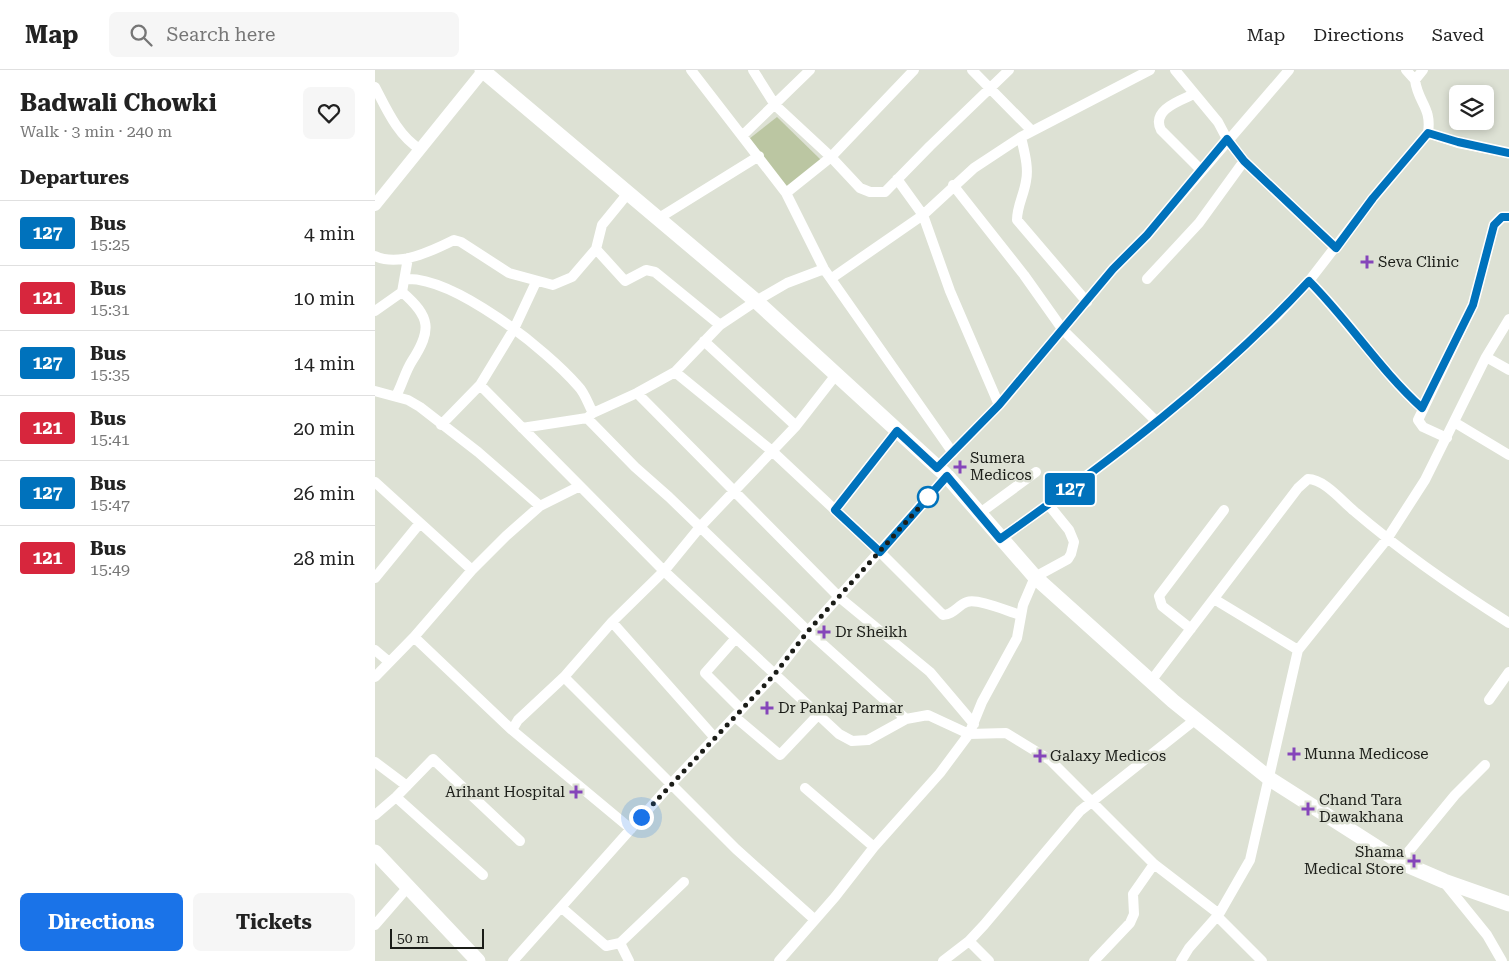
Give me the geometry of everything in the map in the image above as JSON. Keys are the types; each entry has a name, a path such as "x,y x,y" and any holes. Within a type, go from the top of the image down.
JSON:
{"main road":[{"path":"483,70 756,301 835,376 942,472 1035,577 1196,719 1270,778 1400,862 1444,881 1509,904"},
{"path":"375,852 478,961"}],"street":[{"path":"375,205 483,70"},
{"path":"691,70 786,193 824,269 953,453"},
{"path":"753,70 775,105 831,157 860,188 870,192 885,192 989,86 1009,70"},
{"path":"741,136 810,70"},
{"path":"786,193 831,157 914,70"},
{"path":"972,70 1032,131"},
{"path":"1175,70 1218,122 1227,139 1244,161 1336,248"},
{"path":"513,961 671,784 774,675 808,631 880,552 942,472 953,453 999,405 1227,139 1289,70"},
{"path":"1000,539 1157,422 1257,334 1309,281 1373,198 1428,133 1430,120 1427,110 1417,93 1415,80 1406,70"},
{"path":"1415,80 1423,70"},
{"path":"832,278 923,215 953,185 974,168 1021,137 1146,71"},
{"path":"375,87 401,131 412,145 420,149"},
{"path":"1193,94 1168,106 1158,116 1157,123 1161,130 1201,170"},
{"path":"1428,133 1458,142 1509,153"},
{"path":"1021,137 1027,167 1026,180 1017,208 1017,220 1087,302"},
{"path":"659,218 759,156"},
{"path":"1147,279 1199,223 1244,161"},
{"path":"897,179 923,215 950,291 999,405"},
{"path":"953,185 1024,275 1063,330 1157,422"},
{"path":"375,256 389,259 408,258 435,250 454,240 461,242 509,273 536,282 553,285 572,277 596,249 602,225 629,192"},
{"path":"1447,438 1419,423 1422,408 1473,305 1494,225 1502,217 1509,217"},
{"path":"596,249 625,281 646,270 655,272 720,325"},
{"path":"375,311 402,292 408,258"},
{"path":"522,428 590,415 637,393 675,372 720,325 756,301 787,283 824,269"},
{"path":"405,279 416,278 433,283 473,303 529,338 580,387 590,415 635,467 701,527 808,631 906,720"},
{"path":"1309,281 1332,303 1401,390 1422,408"},
{"path":"441,425 480,385 514,329 536,282"},
{"path":"396,396 412,361 421,349 427,331 424,319 411,300 402,292"},
{"path":"1181,961 1189,948 1218,915 1251,860 1298,650 1387,539 1425,480 1486,357 1509,319"},
{"path":"704,341 795,426"},
{"path":"1486,357 1509,370"},
{"path":"675,372 772,451 880,552 943,615 949,615 968,602 976,601 1021,615"},
{"path":"512,730 518,720 564,676 611,622 664,571 701,527 795,426 835,376"},
{"path":"480,385 664,571 817,716 839,734 852,741 868,740 906,720 928,714 971,729 1006,733 1013,736 1050,760 1154,864 1218,915 1263,961"},
{"path":"375,391 408,400 478,452 540,506"},
{"path":"637,393 839,597 930,672 971,729"},
{"path":"1454,422 1509,455"},
{"path":"835,510 897,431"},
{"path":"979,513 1036,472"},
{"path":"1151,681 1298,488 1308,479 1322,484 1387,539 1463,594 1509,623"},
{"path":"375,482 472,570"},
{"path":"375,677 388,661 414,637 472,570 540,506 580,486"},
{"path":"779,961 874,847 909,810 971,729 982,702 1017,638 1021,615 1035,577 1068,559 1074,542 1069,530 1048,504"},
{"path":"1191,629 1162,606 1159,596 1224,510"},
{"path":"375,578 420,523"},
{"path":"1214,599 1298,650"},
{"path":"611,622 715,738"},
{"path":"414,637 512,730 631,828"},
{"path":"735,639 705,673 738,713 780,755 817,716"},
{"path":"375,650 388,661"},
{"path":"1489,700 1509,672"},
{"path":"564,676 736,849 814,919"},
{"path":"943,961 969,941 1080,812 1093,804 1119,779 1196,719"},
{"path":"375,815 396,797 433,759 520,841"},
{"path":"375,762 407,786"},
{"path":"1400,862 1455,796 1485,765"},
{"path":"805,788 874,847"},
{"path":"396,797 483,876"},
{"path":"1094,961 1130,923 1133,914 1133,894 1154,864"},
{"path":"1444,881 1487,935 1502,961"},
{"path":"562,908 606,946 620,943 684,882"},
{"path":"375,925 407,887"},
{"path":"969,941 989,961"},
{"path":"620,943 629,961"}],"green space":[{"path":"777,117 821,160 785,188 749,139"}],"bus line":[{"name":"127","path":"1509,153 1458,142 1428,133 1373,198 1336,248 1244,161 1227,139 1147,235 1113,269 999,405 953,453 937,468 897,431 835,510 880,552 947,476 1000,539 1080,482 1186,398 1278,315 1309,281 1332,303 1401,390 1422,408 1473,305 1494,225 1497,219 1509,217"}],"place":[{"name":"Seva Clinic","path":"1367,262"},
{"name":"Sumera Medicos","path":"960,467"},
{"name":"Dr Sheikh","path":"824,632"},
{"name":"Dr Pankaj Parmar","path":"767,708"},
{"name":"Munna Medicose","path":"1294,754"},
{"name":"Galaxy Medicos","path":"1040,756"},
{"name":"Arihant Hospital","path":"576,792"},
{"name":"Chand Tara Dawakhana","path":"1308,809"},
{"name":"Shama Medical Store","path":"1414,861"}],"route":[{"path":"641,817 774,675 808,631 934,491 928,497"}]}
